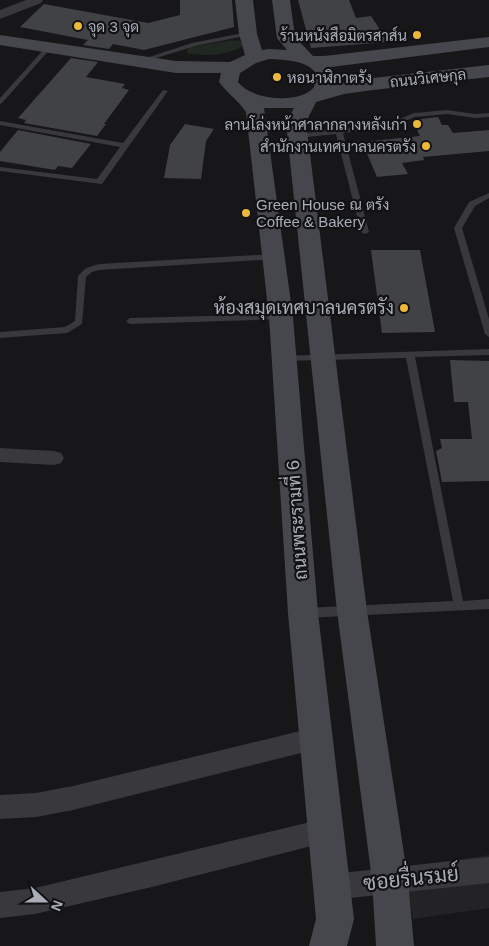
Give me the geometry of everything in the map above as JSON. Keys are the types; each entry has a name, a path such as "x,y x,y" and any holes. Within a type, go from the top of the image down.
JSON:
{"street":[{"path":"0,40 176,66 233,68 242,61 251,46 244,0"},
{"path":"280,0 286,38 308,60 321,68 326,76 325,84 319,92 309,98 296,122 296,136 352,611 390,880 395,946"},
{"path":"0,15 31,2"},
{"path":"0,30 31,2"},
{"name":"ถนนวิเศษกุล","path":"251,46 324,62 489,42"},
{"path":"176,66 193,61 220,59 244,52 251,46"},
{"name":"ถนนวิเศษกุล","path":"176,66 262,103 278,104 295,103 342,89 373,84 489,71"},
{"name":"ถนนพระรามที่ 6","path":"233,68 229,76 230,84 256,111 282,317 304,613 335,919 328,946"},
{"path":"0,455 54,458"},
{"path":"0,807 22,807 94,792 317,738"},
{"path":"0,905 35,901 71,893 327,830"},
{"name":"ซอยรื่นรมย์","path":"332,887 489,870"}],"lane":[{"path":"139,61 194,44 251,46"},
{"path":"0,102 48,48"},
{"path":"0,170 99,182 165,92"},
{"path":"296,136 391,125 414,115 447,112 475,116 489,115"},
{"path":"0,123 126,146"},
{"path":"340,132 365,232"},
{"path":"489,195 472,204 458,228 489,334"},
{"path":"0,335 67,330 74,326 79,322 82,276 89,270 99,267 275,257"},
{"path":"130,320 282,317"},
{"path":"284,358 489,352"},
{"path":"410,354 459,606"},
{"path":"304,613 489,604"}],"shaded area":[{"path":"234,40 241,41 243,46 216,54 201,55 187,53 190,47"},
{"path":"489,855 489,908 413,919 405,867"}],"building":[{"path":"180,0 232,0 234,27 144,50 113,44 109,49 83,45 88,40 20,27 44,4 148,23 180,15"},
{"path":"298,0 349,0 356,18 371,16 388,42 311,48"},
{"path":"71,58 98,62 86,77 125,84 122,88 129,90 97,136 24,123 26,120 18,118"},
{"name":"สำนักงานเทศบาลนครตรัง","path":"438,117 442,125 448,125 453,133 489,130 489,151 423,157 424,160 402,163 408,174 377,177 362,142 420,136 412,120"},
{"path":"185,124 214,129 206,141 201,179 164,178 170,145"},
{"path":"18,130 91,144 72,168 58,166 55,170 0,161 0,152"},
{"path":"371,250 420,250 435,332 382,333"},
{"path":"450,360 489,361 489,481 442,482 436,451 442,448 440,439 472,439 468,402 454,402"}],"place":[{"name":"จุด 3 จุด","path":"78,26"},
{"name":"ร้านหนังสือมิตรสาส์น","path":"417,35"},
{"name":"หอนาฬิกาตรัง","path":"277,77"},
{"name":"ลานโล่งหน้าศาลากลางหลังเก่า","path":"417,124"},
{"name":"สำนักงานเทศบาลนครตรัง","path":"426,146"},
{"name":"Green House ณ ตรัง Coffee & Bakery","path":"246,213"},
{"name":"ห้องสมุดเทศบาลนครตรัง","path":"404,308"}]}
